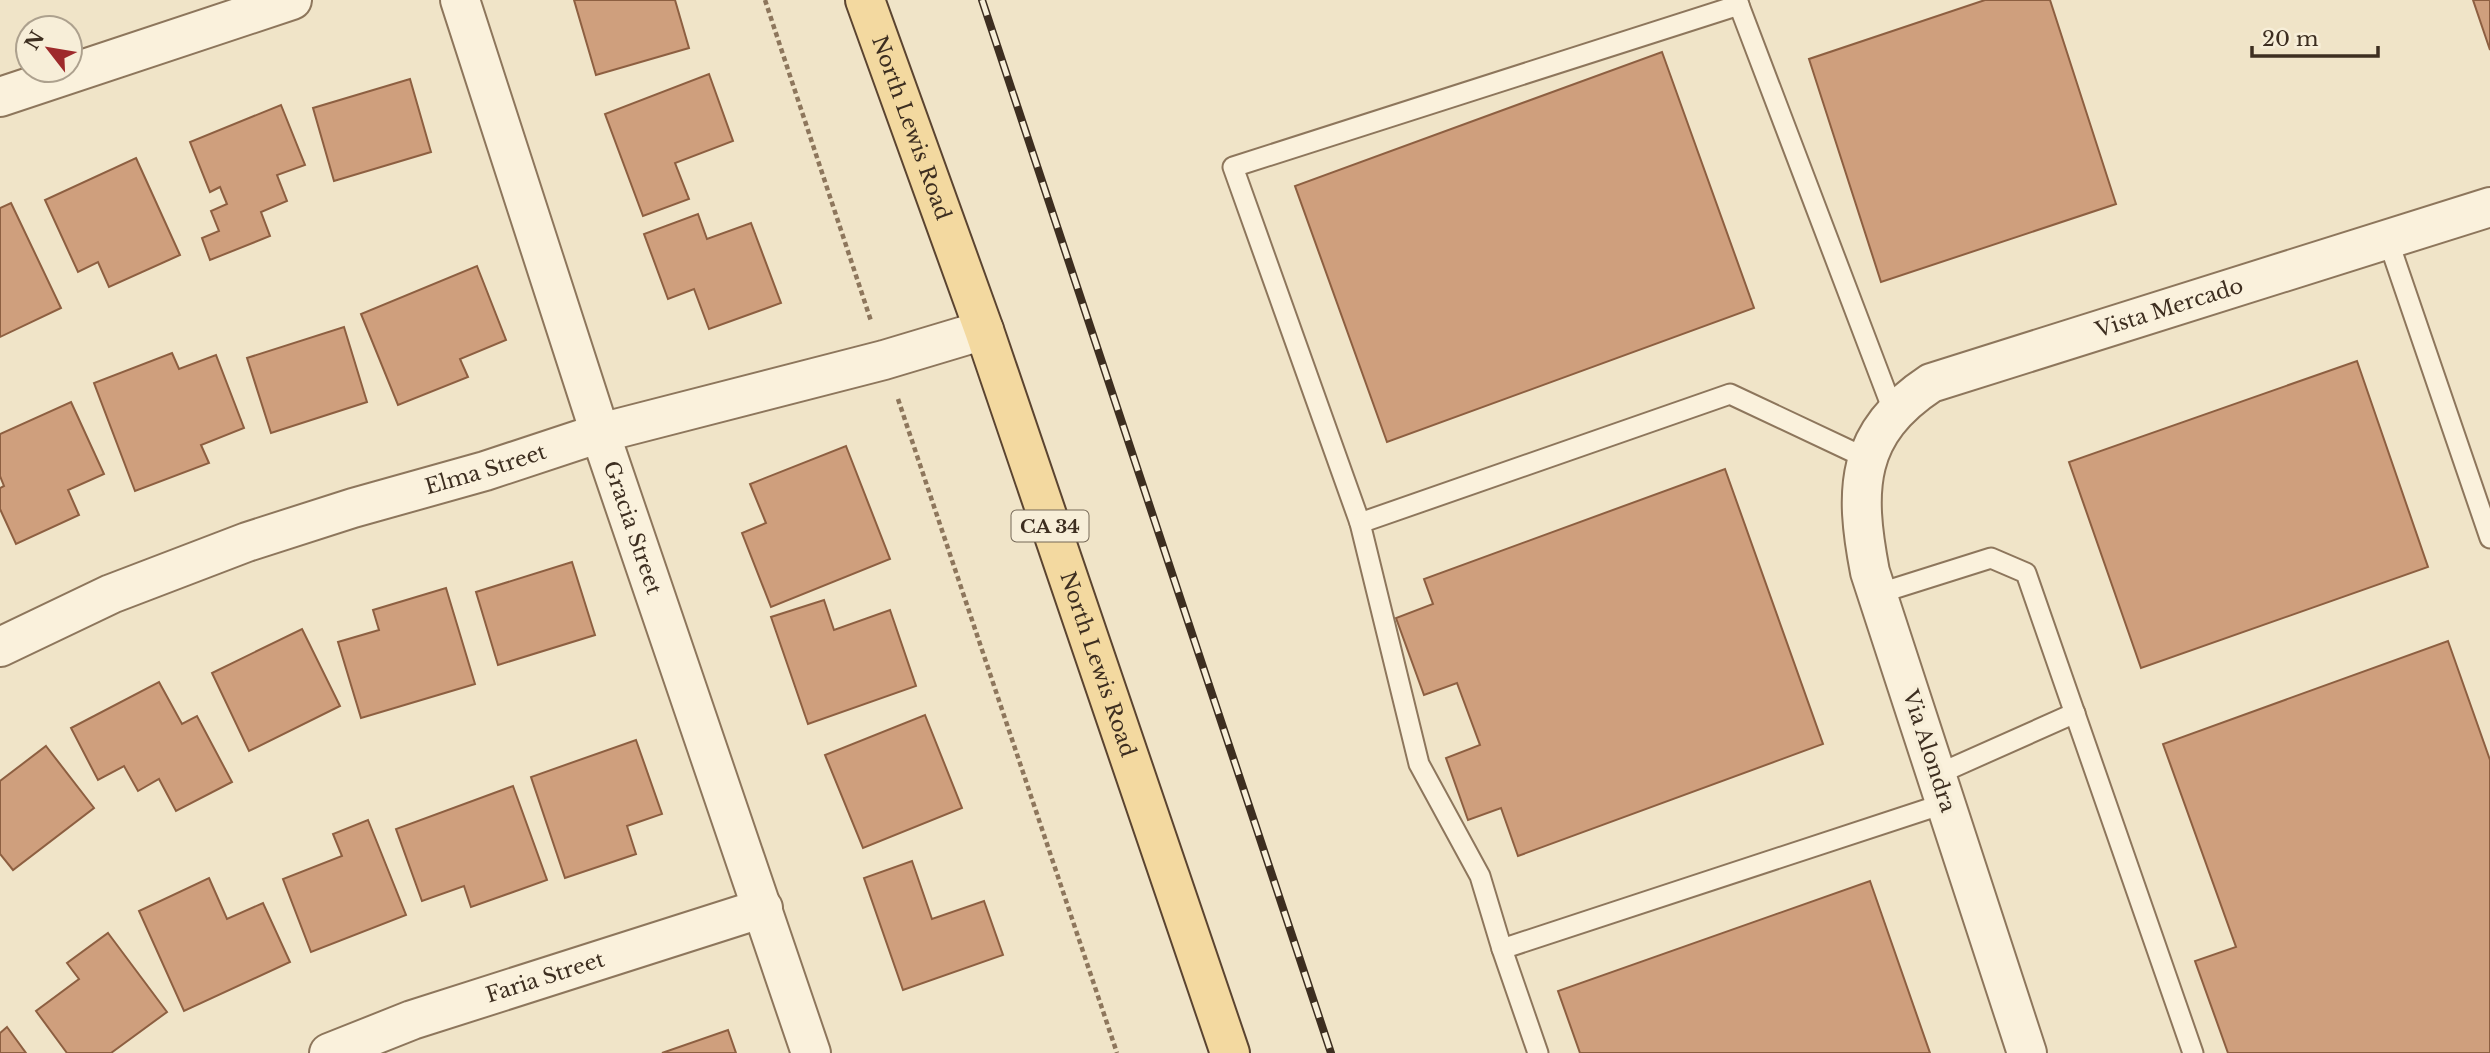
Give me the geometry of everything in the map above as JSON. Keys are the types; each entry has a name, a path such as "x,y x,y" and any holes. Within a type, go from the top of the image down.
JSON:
{"main road":[{"name":"North Lewis Road","path":"865,0 984,330 1230,1053"}],"street":[{"path":"0,97 292,0"},
{"name":"Gracia Street","path":"460,0 600,433 811,1053"},
{"name":"Vista Mercado","path":"1869,452 1894,413 1911,396 1931,383 2490,207"},
{"name":"Elma Street","path":"0,648 111,594 247,542 600,433 884,360 984,330"},
{"name":"Via Alondra","path":"1869,452 1862,484 1863,535 1877,594 2028,1053"},
{"name":"Faria Street","path":"329,1053 412,1020 762,908"}],"lane":[{"path":"1538,1053 1480,876 1419,764 1360,523 1233,167 1738,2 1894,413"},
{"path":"2388,240 2490,538"},
{"path":"1360,523 1730,394 1869,452"},
{"path":"1877,594 1991,558 2026,573 2193,1053"},
{"path":"1502,948 1941,789 2075,713"}],"path":[{"path":"765,0 861,289"},
{"path":"912,438 1117,1053"}],"building":[{"path":"574,0 675,0 689,48 596,75"},
{"path":"1985,0 2050,0 2116,204 1881,282 1809,59"},
{"path":"2473,0 2490,0 2490,50"},
{"path":"1662,52 1754,308 1387,442 1295,186"},
{"path":"709,74 733,141 675,163 689,199 643,216 605,114"},
{"path":"410,79 431,152 334,181 313,108"},
{"path":"281,105 305,165 277,175 287,201 261,212 270,236 210,260 202,238 219,231 211,211 227,204 220,187 210,192 190,142"},
{"path":"136,158 180,255 109,287 98,262 78,272 45,200"},
{"path":"11,203 61,308 0,337 0,208"},
{"path":"698,214 707,239 751,223 781,303 709,329 694,289 668,299 644,234"},
{"path":"477,266 506,340 460,359 468,377 398,405 361,314"},
{"path":"344,327 367,402 271,433 247,358"},
{"path":"172,353 179,369 216,355 244,428 201,445 209,463 135,491 94,383"},
{"path":"2357,361 2428,567 2141,668 2069,462"},
{"path":"71,402 104,474 68,490 79,515 16,544 0,509 0,488 4,486 0,476 0,434"},
{"path":"846,446 890,559 771,607 742,533 766,523 750,484"},
{"path":"1725,469 1823,744 1518,856 1501,808 1468,820 1446,758 1480,745 1457,683 1424,695 1396,618 1433,604 1424,579"},
{"path":"572,562 595,635 498,665 476,592"},
{"path":"446,588 475,684 361,718 338,642 379,630 373,610"},
{"path":"824,600 834,630 890,610 916,686 808,724 771,617"},
{"path":"302,629 340,706 249,751 212,673"},
{"path":"2448,641 2490,760 2490,1053 2228,1053 2195,961 2236,947 2163,744"},
{"path":"159,682 182,724 197,716 232,782 176,811 159,779 138,791 124,766 98,780 71,728"},
{"path":"925,715 962,808 863,848 825,755"},
{"path":"636,740 662,814 627,826 636,854 565,878 531,777"},
{"path":"46,746 94,808 13,870 0,854 0,781"},
{"path":"513,786 547,880 471,907 464,886 422,901 396,829"},
{"path":"368,820 406,915 311,952 283,879 342,856 333,834"},
{"path":"912,861 932,919 984,901 1003,955 903,990 864,878"},
{"path":"209,878 227,919 263,903 290,962 184,1011 139,911"},
{"path":"1870,881 1930,1053 1580,1053 1558,991"},
{"path":"108,933 167,1012 111,1053 67,1053 36,1011 79,979 67,963"},
{"path":"7,1027 26,1053 0,1053 0,1033"},
{"path":"728,1030 736,1053 662,1053"}],"railway":[{"path":"982,0 1331,1053"}]}
